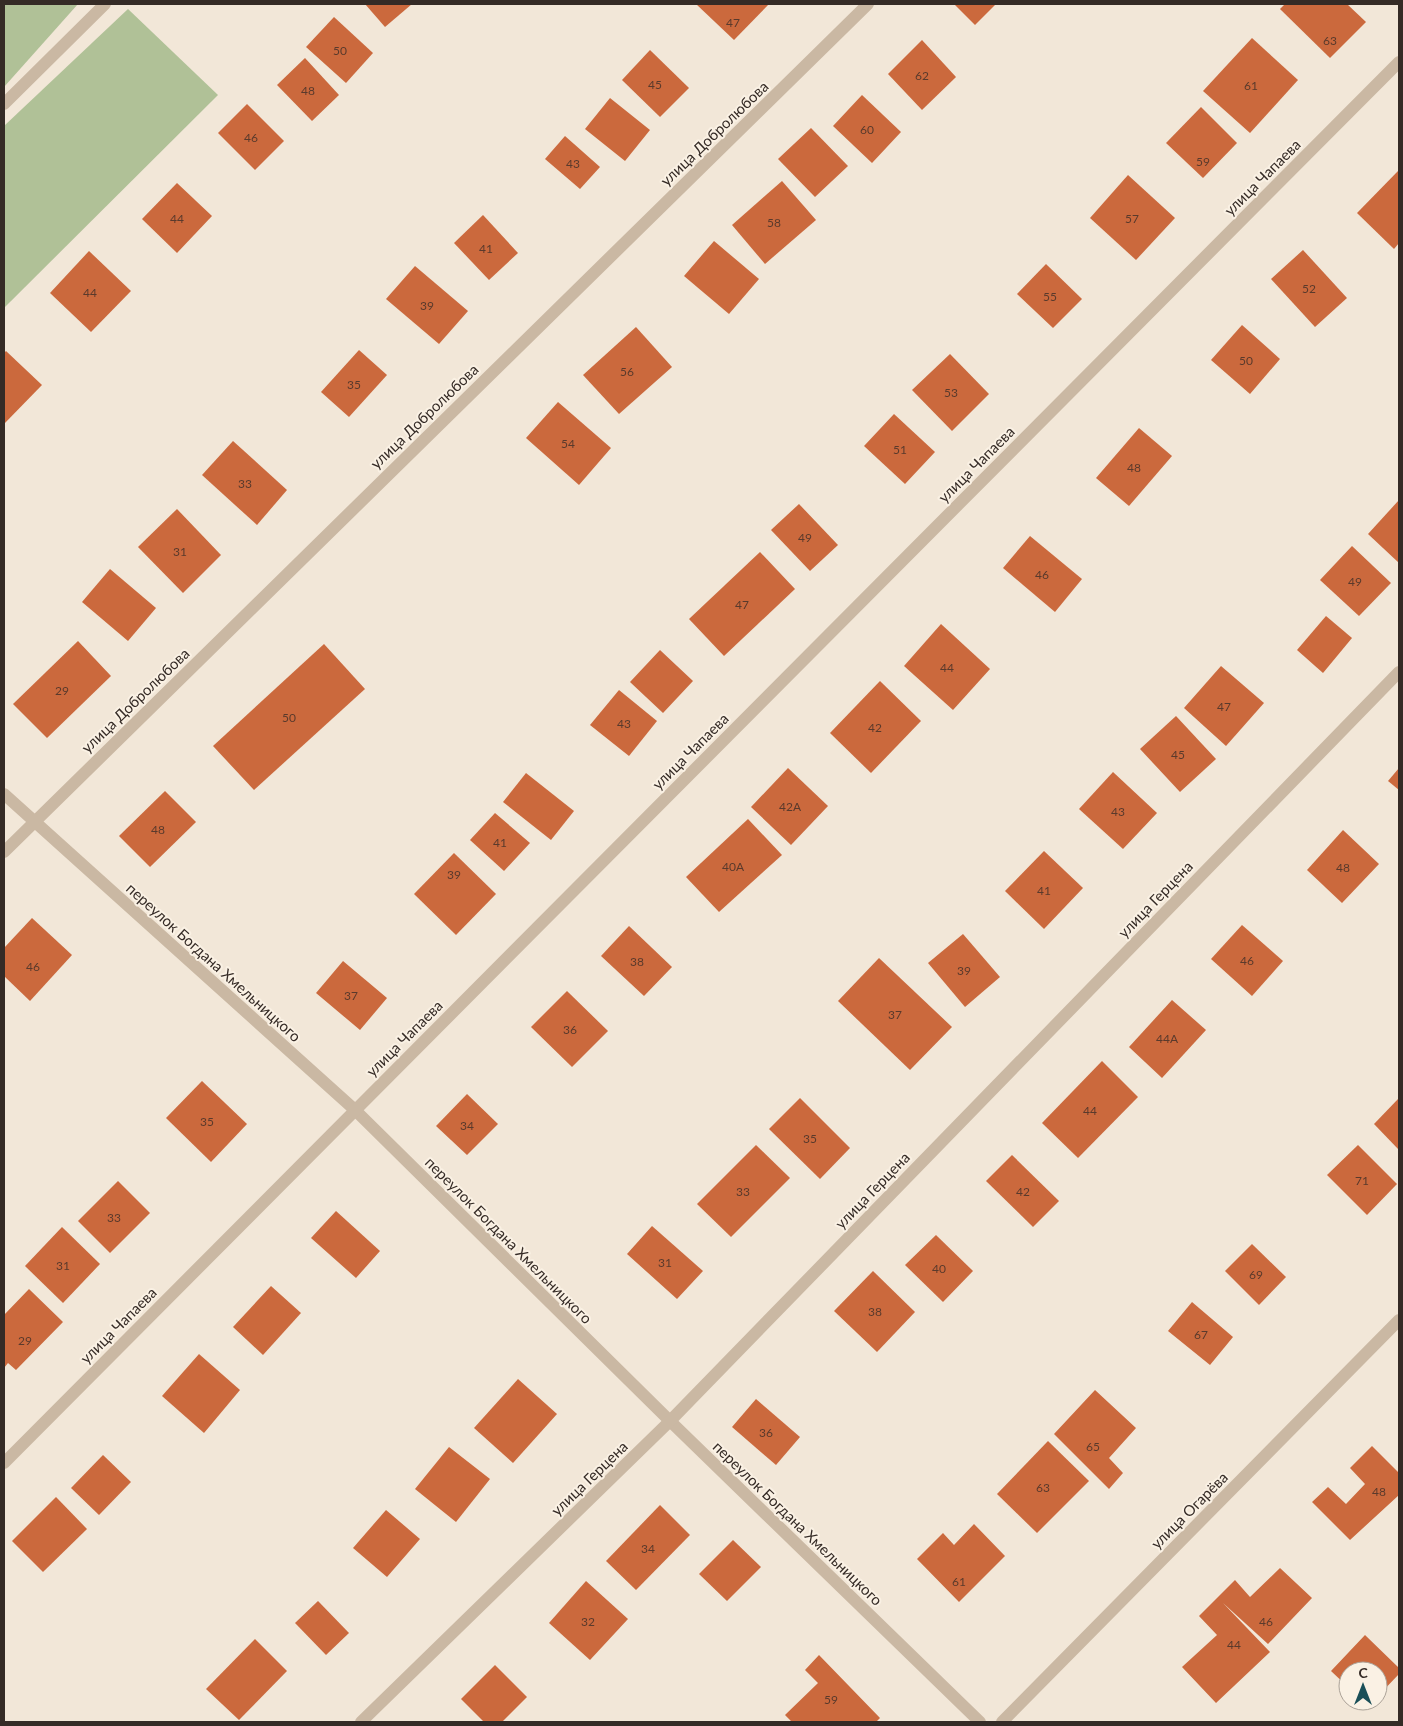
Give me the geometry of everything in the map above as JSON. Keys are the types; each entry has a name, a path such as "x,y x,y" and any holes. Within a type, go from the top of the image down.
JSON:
{"street":[{"path":"4,104 105,4"},
{"name":"улица Добролюбова","path":"4,852 868,4"},
{"name":"улица Чапаева","path":"4,1463 1399,62"},
{"name":"улица Герцена","path":"361,1722 670,1421 1399,672"},
{"name":"переулок Богдана Хмельницкого","path":"4,794 355,1110 670,1421 980,1722"},
{"name":"улица Огарёва","path":"1002,1722 1399,1320"}],"green space":[{"path":"4,4 78,4 4,87"},
{"path":"128,9 218,95 4,308 4,126"}],"building":[{"path":"365,4 412,4 385,27"},
{"path":"696,4 769,4 734,40"},
{"path":"954,4 996,4 975,25"},
{"path":"1285,4 1347,4 1366,22 1330,58 1280,9"},
{"path":"334,17 373,53 346,83 306,47"},
{"path":"1252,38 1298,80 1250,133 1203,91"},
{"path":"922,40 956,77 922,110 888,74"},
{"path":"650,50 689,88 660,117 622,80"},
{"path":"305,58 339,95 312,121 277,85"},
{"path":"862,95 901,132 872,163 833,126"},
{"path":"610,98 650,130 625,161 585,129"},
{"path":"247,104 284,141 255,170 218,133"},
{"path":"1201,107 1237,143 1203,178 1166,143"},
{"path":"811,128 848,166 815,197 778,159"},
{"path":"565,136 600,167 580,189 545,159"},
{"path":"1399,170 1399,243 1394,249 1357,213"},
{"path":"1128,175 1175,218 1136,260 1090,218"},
{"path":"782,181 816,220 765,264 732,225"},
{"path":"177,183 212,216 177,253 142,219"},
{"path":"483,215 518,253 489,280 454,243"},
{"path":"714,241 759,279 729,314 684,276"},
{"path":"1303,250 1347,298 1315,327 1271,279"},
{"path":"89,251 131,291 91,332 50,293"},
{"path":"1046,264 1082,299 1053,328 1017,294"},
{"path":"415,266 468,311 439,344 386,299"},
{"path":"1242,325 1280,359 1250,394 1211,360"},
{"path":"636,327 672,367 619,414 583,375"},
{"path":"359,350 387,375 349,417 321,392"},
{"path":"6,351 42,385 4,424 4,353"},
{"path":"950,354 989,394 952,431 912,390"},
{"path":"558,402 611,448 579,485 526,438"},
{"path":"894,414 935,452 905,484 864,446"},
{"path":"1139,428 1172,456 1129,506 1096,478"},
{"path":"233,441 287,490 257,525 202,475"},
{"path":"1399,500 1399,563 1368,534"},
{"path":"799,504 838,545 810,571 771,530"},
{"path":"177,509 221,555 183,593 138,547"},
{"path":"1030,536 1082,579 1055,612 1003,568"},
{"path":"1352,546 1391,583 1359,616 1320,580"},
{"path":"760,552 795,589 724,656 689,619"},
{"path":"110,569 156,608 128,641 82,602"},
{"path":"1326,616 1352,638 1323,673 1297,650"},
{"path":"941,624 990,669 953,710 904,666"},
{"path":"78,641 111,676 47,738 13,704"},
{"path":"324,644 365,689 254,790 213,746"},
{"path":"660,650 693,681 663,713 630,682"},
{"path":"1221,666 1264,703 1226,746 1184,708"},
{"path":"880,681 921,721 871,773 830,733"},
{"path":"619,690 657,721 629,756 590,725"},
{"path":"1176,716 1216,759 1180,792 1140,749"},
{"path":"788,768 828,806 791,845 751,807"},
{"path":"1399,768 1399,790 1388,781"},
{"path":"1113,772 1157,813 1123,849 1079,809"},
{"path":"526,773 574,811 551,840 503,802"},
{"path":"165,791 196,822 150,867 119,836"},
{"path":"495,813 530,843 504,871 470,840"},
{"path":"748,819 782,855 719,912 686,877"},
{"path":"1343,830 1379,864 1342,903 1307,870"},
{"path":"1044,851 1083,888 1044,929 1005,891"},
{"path":"454,853 496,894 456,935 414,894"},
{"path":"32,918 72,955 30,1001 4,976 4,948"},
{"path":"1242,925 1283,961 1252,996 1211,959"},
{"path":"629,926 672,967 644,996 601,956"},
{"path":"963,934 1000,977 965,1007 928,963"},
{"path":"879,958 952,1027 910,1070 838,1001"},
{"path":"343,961 387,998 360,1030 316,993"},
{"path":"567,991 608,1031 572,1067 531,1027"},
{"path":"1172,1000 1206,1030 1162,1078 1129,1047"},
{"path":"1102,1061 1138,1097 1078,1158 1042,1123"},
{"path":"202,1081 247,1124 211,1162 166,1118"},
{"path":"467,1094 498,1124 467,1155 436,1126"},
{"path":"800,1098 850,1148 820,1179 769,1129"},
{"path":"1399,1098 1399,1150 1374,1124"},
{"path":"756,1145 790,1178 731,1237 697,1204"},
{"path":"1358,1145 1397,1184 1367,1215 1327,1175"},
{"path":"1012,1155 1059,1201 1033,1227 986,1181"},
{"path":"118,1181 150,1213 110,1253 78,1221"},
{"path":"336,1211 380,1251 356,1278 311,1238"},
{"path":"652,1226 703,1271 677,1299 627,1254"},
{"path":"62,1227 100,1264 63,1303 25,1266"},
{"path":"936,1235 973,1271 943,1302 905,1265"},
{"path":"1252,1244 1286,1277 1259,1305 1225,1271"},
{"path":"873,1271 915,1312 877,1352 834,1311"},
{"path":"271,1286 301,1313 263,1355 233,1327"},
{"path":"29,1289 63,1322 16,1370 8,1363 4,1368 4,1315"},
{"path":"1192,1302 1233,1337 1210,1365 1168,1331"},
{"path":"199,1354 240,1390 204,1433 162,1396"},
{"path":"518,1379 557,1414 513,1463 474,1428"},
{"path":"1095,1390 1136,1428 1109,1458 1123,1473 1109,1489 1054,1434"},
{"path":"756,1399 800,1437 776,1465 732,1427"},
{"path":"1048,1441 1089,1481 1037,1533 997,1494"},
{"path":"1372,1446 1399,1473 1399,1495 1350,1540 1312,1502 1328,1487 1346,1504 1365,1484 1350,1468"},
{"path":"449,1447 490,1479 456,1522 415,1489"},
{"path":"103,1455 131,1482 99,1515 71,1488"},
{"path":"56,1497 87,1529 43,1572 12,1541"},
{"path":"660,1505 690,1535 636,1590 606,1561"},
{"path":"386,1510 420,1539 387,1577 353,1548"},
{"path":"974,1524 1005,1556 959,1602 917,1559 943,1533 954,1545"},
{"path":"733,1540 761,1567 727,1601 699,1574"},
{"path":"1280,1568 1312,1598 1268,1644 1223,1603 1270,1652 1216,1703 1182,1667 1217,1635 1199,1616 1235,1580 1250,1597"},
{"path":"586,1581 628,1619 590,1660 549,1623"},
{"path":"318,1601 349,1633 326,1655 295,1623"},
{"path":"1365,1635 1399,1668 1399,1674 1388,1686 1388,1661 1340,1661"},
{"path":"255,1639 287,1671 239,1720 206,1689"},
{"path":"819,1655 880,1718 876,1722 792,1722 785,1715 818,1683 805,1670"},
{"path":"1338,1664 1338,1678 1331,1671"},
{"path":"495,1665 527,1697 502,1722 484,1722 461,1699"}]}
